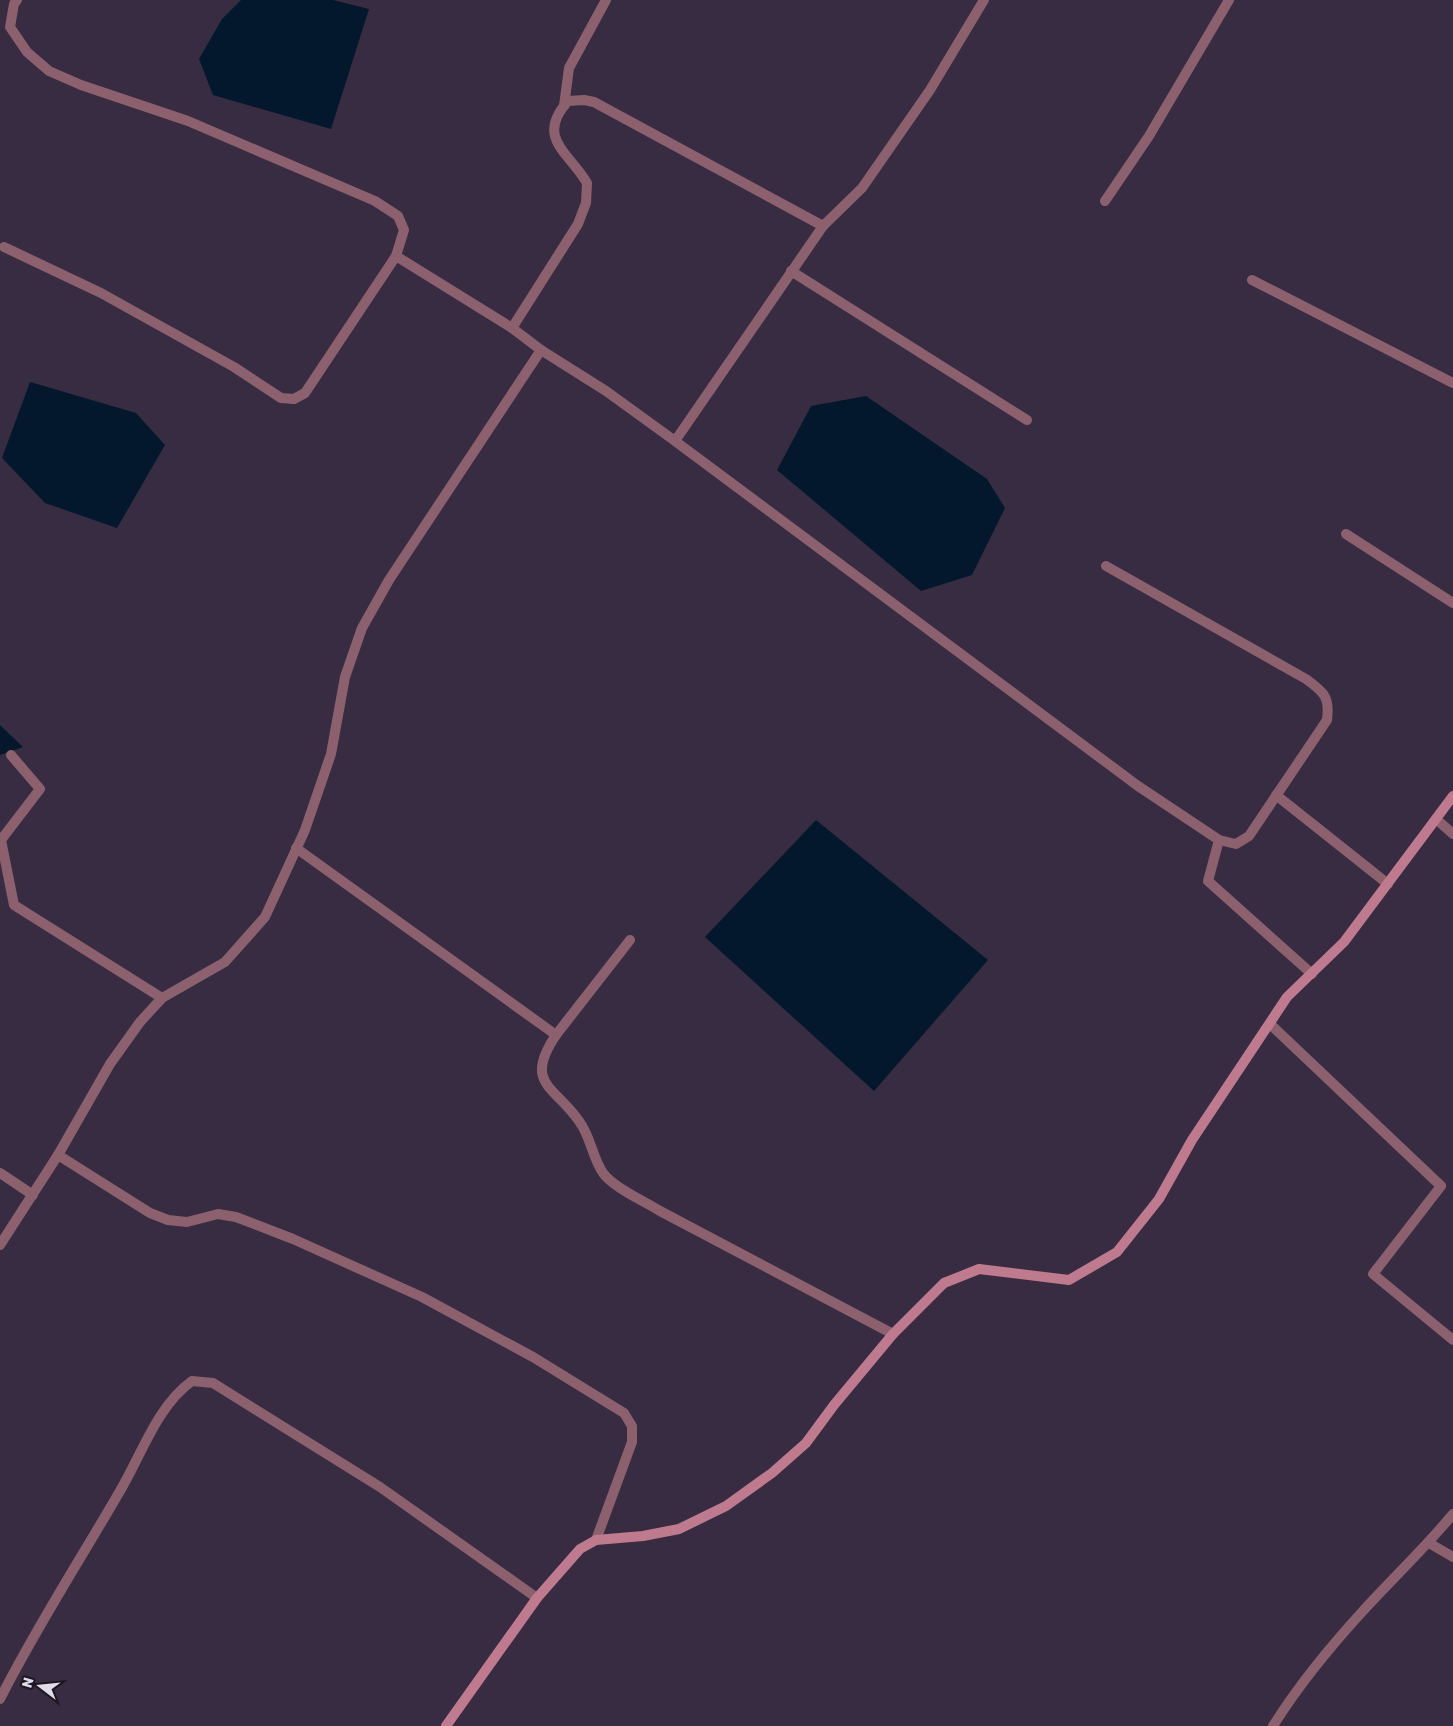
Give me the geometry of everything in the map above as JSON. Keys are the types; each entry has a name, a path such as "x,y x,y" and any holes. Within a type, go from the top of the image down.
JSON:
{"street":[{"path":"10,27 14,4 17,0"},
{"path":"564,106 569,68 606,0"},
{"path":"676,441 823,226 862,188 930,90 984,0"},
{"path":"1105,201 1150,136 1229,0"},
{"path":"0,23 10,27 27,52 49,71 81,85 188,121 375,201 398,216 404,230 396,256 305,393 294,399 281,398 234,368 101,293 4,247"},
{"path":"512,328 578,224 586,204 588,183 555,140 553,126 558,114 568,101 584,100 594,102 823,226"},
{"path":"396,256 512,328 541,350 606,391 676,441 1070,738 1219,840 1236,844 1248,836 1327,720 1329,706 1322,692 1306,679 1106,566"},
{"path":"791,271 1027,420"},
{"path":"1252,280 1453,383"},
{"path":"0,1245 58,1155 110,1064 140,1022 162,998 225,962 265,917 296,848 330,754 345,677 362,628 389,580 541,350"},
{"path":"1346,534 1453,603"},
{"path":"11,755 40,789 1,840 14,905 162,998"},
{"path":"1276,795 1388,884"},
{"path":"446,1726 537,1598 580,1549 596,1540 643,1536 679,1529 726,1506 772,1473 806,1443 834,1405 894,1334 944,1283 979,1269 1069,1280 1117,1252 1160,1199 1192,1140 1287,997 1344,942 1453,796"},
{"path":"1436,819 1453,834"},
{"path":"1219,840 1208,881 1312,974"},
{"path":"296,848 556,1035"},
{"path":"630,940 556,1035 545,1051 541,1068 545,1084 578,1119 590,1137 604,1173 623,1188 660,1211 894,1334"},
{"path":"1270,1024 1441,1186 1373,1274 1453,1340"},
{"path":"58,1155 150,1213 168,1220 187,1222 218,1214 236,1217 293,1239 422,1297 533,1357 624,1413 632,1426 632,1442 596,1540"},
{"path":"0,1173 33,1195"},
{"path":"0,1699 20,1660 126,1482 164,1410 179,1390 192,1381 213,1383 380,1487 537,1598"},
{"path":"1272,1726 1310,1674 1361,1612 1429,1543 1453,1514"},
{"path":"1429,1543 1453,1557"}],"water":[{"path":"241,0 333,0 369,9 331,129 213,95 199,59 222,19"},
{"path":"30,382 136,413 165,445 117,528 45,503 2,458"},
{"path":"866,396 987,479 1005,508 972,575 921,591 777,470 811,406"},
{"path":"0,725 23,747 0,755"},
{"path":"816,820 988,960 874,1091 705,937"}]}
